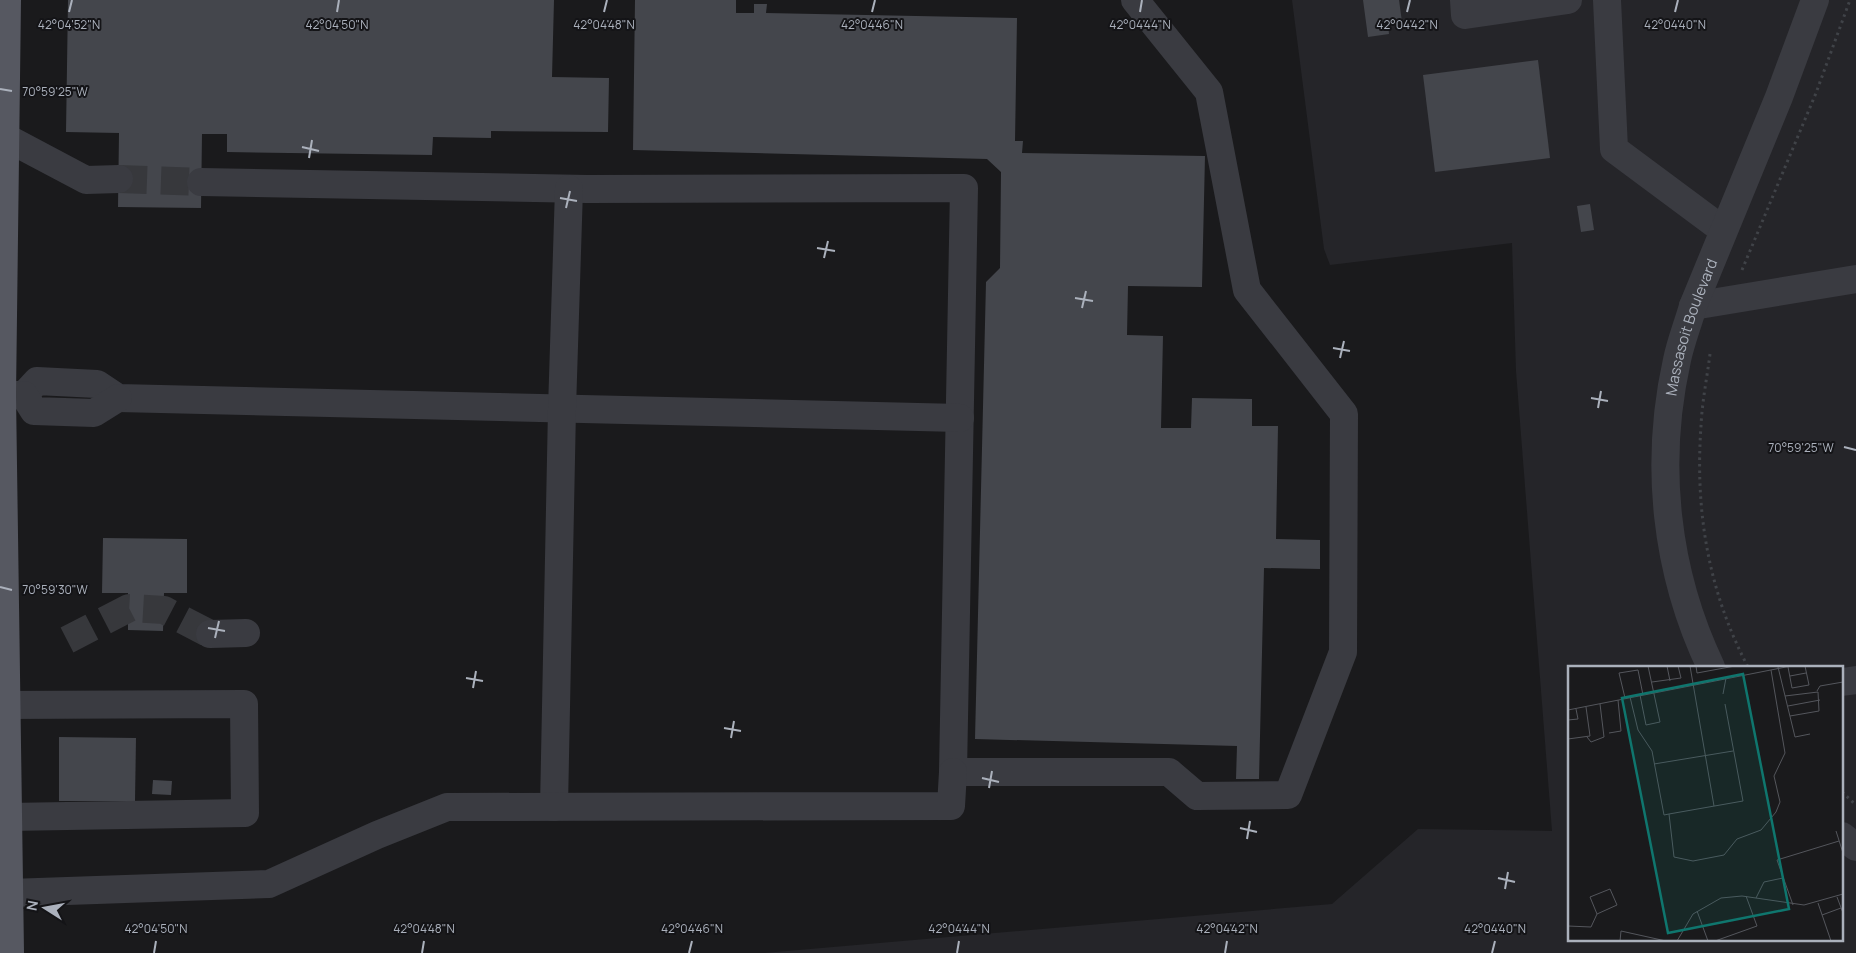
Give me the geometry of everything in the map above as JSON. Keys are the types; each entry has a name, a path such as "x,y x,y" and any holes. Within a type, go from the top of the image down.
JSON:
{"main road":[{"path":"7,0 3,63 9,395 3,705 9,892 7,942"}],"street":[{"path":"954,772 1169,772 1197,796 1288,795 1344,652 1344,414 1247,290 1209,92 1135,0"},
{"path":"1464,0 1466,15 1568,0"},
{"path":"1608,0 1614,149 1723,230"},
{"name":"Massasoit Boulevard","path":"1710,666 1684,597 1674,557 1666,500 1665,444 1670,397 1677,359 1693,306 1779,97 1815,0"},
{"path":"5,136 86,180 111,180"},
{"path":"9,892 269,884 377,835 446,807 951,806 954,772 964,188 569,189 202,182"},
{"path":"554,807 562,409 569,189"},
{"path":"1693,306 1856,279"},
{"path":"9,395 37,381 97,384 118,398 960,418"},
{"path":"210,634 246,634"},
{"path":"3,705 244,704 245,813 5,801"},
{"path":"1844,838 1856,847"}],"path":[{"path":"1740,274 1763,222 1850,0"},
{"path":"1710,348 1699,456 1699,492 1703,536 1720,601 1728,624 1748,666"},
{"path":"1844,794 1856,805"}],"shaded area":[{"path":"1292,0 1856,0 1856,953 764,953 1332,904 1418,829 1552,831 1516,371 1512,243 1330,265 1324,249"}],"building":[{"path":"68,0 554,0 552,77 609,78 608,132 491,131 491,138 433,137 432,155 227,152 227,134 202,134 201,208 118,207 119,133 66,132"},
{"path":"635,0 736,0 736,13 754,13 754,4 767,4 766,13 1017,18 1015,141 1023,141 1022,153 1205,156 1202,287 1128,286 1127,335 1163,336 1161,428 1191,428 1192,398 1252,399 1252,426 1278,426 1276,539 1320,540 1320,569 1264,568 1259,779 1236,779 1237,746 975,739 986,282 1000,268 1001,172 987,159 633,150"},
{"path":"1363,0 1399,0 1402,22 1388,23 1389,34 1368,37"},
{"path":"1538,60 1550,158 1435,172 1423,75"},
{"path":"1590,204 1594,230 1581,232 1577,206"},
{"path":"103,538 187,539 187,593 164,593 163,631 128,630 128,593 102,593"},
{"path":"59,737 136,738 135,801 59,801"},
{"path":"153,780 172,781 171,795 152,794"}],"tunnel":[{"path":"119,179 201,182"},
{"path":"67,640 129,608 164,610 210,634"}]}
